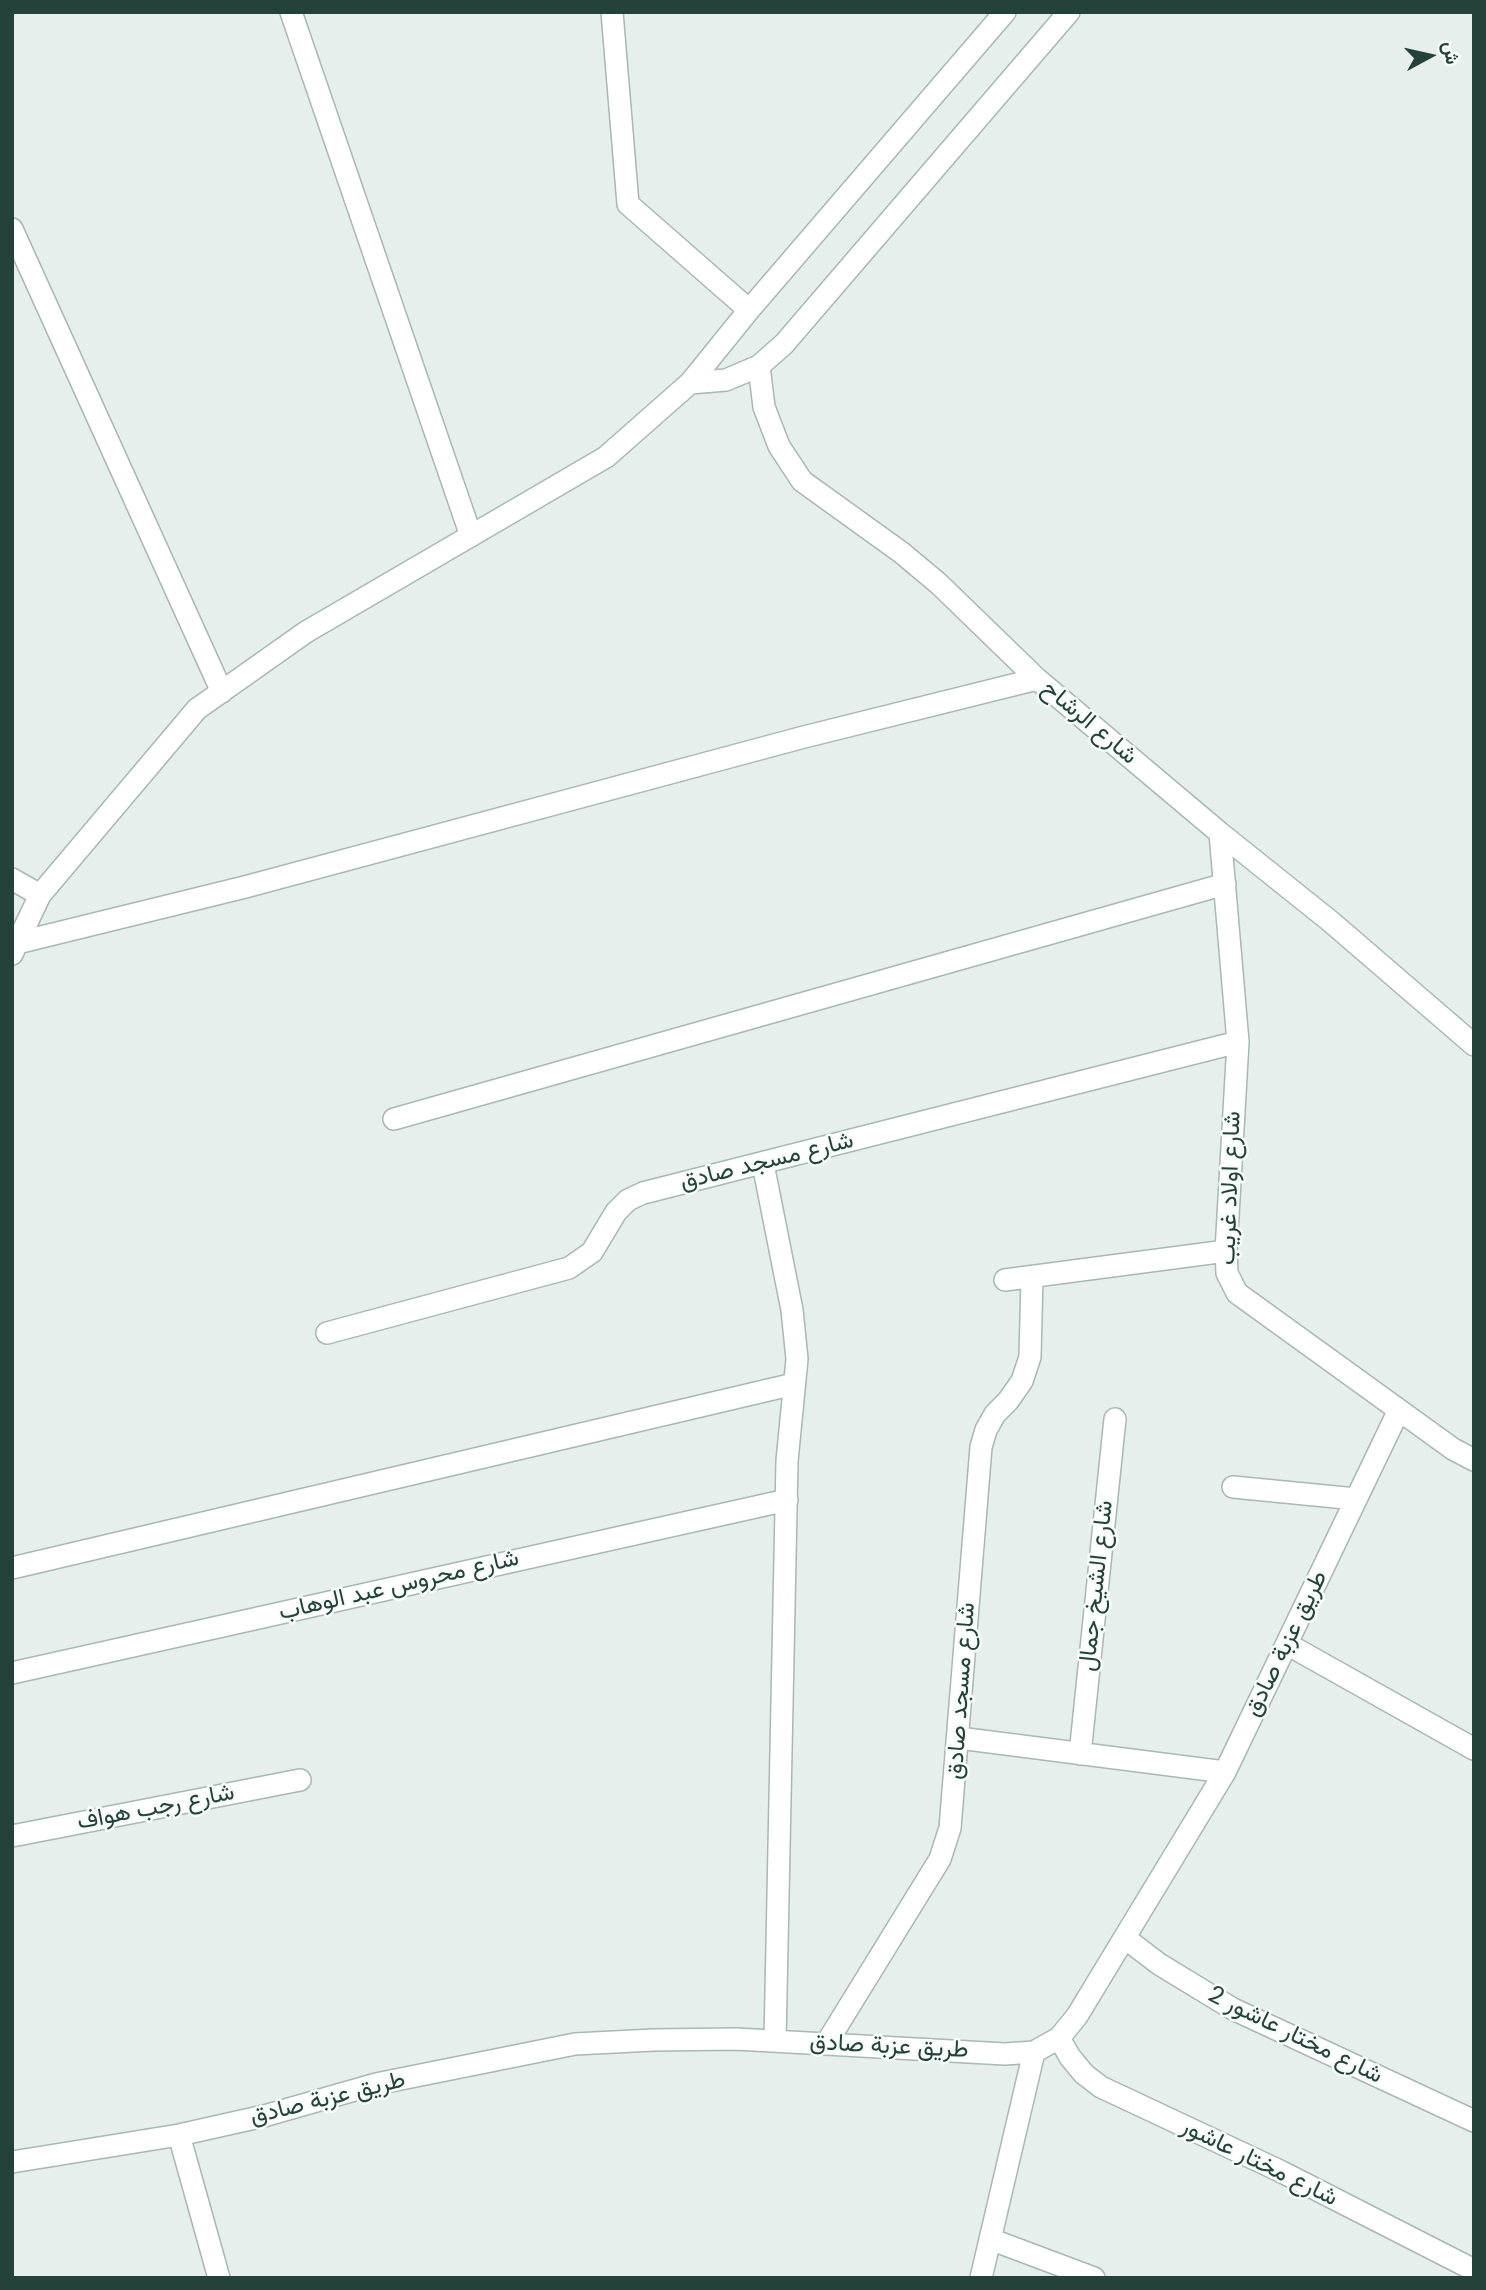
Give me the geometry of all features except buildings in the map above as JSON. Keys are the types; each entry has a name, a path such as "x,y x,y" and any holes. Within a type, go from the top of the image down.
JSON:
{"street":[{"path":"291,12 471,536"},
{"path":"612,12 628,204 749,310"},
{"path":"15,948 40,895 197,709 306,632 606,457 690,383 749,310 1005,12"},
{"path":"690,383 726,380 758,366 784,344 1069,12"},
{"path":"12,229 222,692"},
{"name":"شارع الرشاح","path":"758,366 764,407 779,446 802,481 912,560 1037,679 1220,833 1330,921 1474,1045"},
{"path":"15,948 804,737 1037,679"},
{"name":"شارع اولاد غريب","path":"1220,833 1238,1042 1227,1273 1237,1293 1453,1449 1474,1460"},
{"path":"12,879 40,895"},
{"path":"394,1119 1225,884"},
{"name":"شارع مسجد صادق","path":"327,1333 569,1268 592,1252 616,1212 628,1200 643,1193 1238,1042"},
{"path":"763,1164 796,1334 797,1359 788,1448 775,2041"},
{"path":"1005,1280 1226,1251"},
{"name":"شارع مسجد صادق","path":"826,2044 940,1859 950,1828 981,1447 995,1414 1022,1381 1030,1357 1032,1277"},
{"path":"12,1568 794,1384"},
{"name":"طريق عزبة صادق","path":"12,2162 179,2135 264,2116 376,2084 575,2044 736,2039 1005,2054 1034,2052 1059,2038 1077,2016 1225,1772 1399,1410"},
{"name":"شارع الشيخ جمال","path":"1080,1754 1115,1419"},
{"path":"1234,1487 1356,1499"},
{"name":"شارع محروس عبد الوهاب","path":"12,1673 787,1500"},
{"path":"1287,1644 1474,1749"},
{"path":"959,1738 1225,1772"},
{"name":"شارع رجب هواف","path":"12,1836 300,1780"},
{"name":"شارع مختار عاشور 2","path":"1125,1938 1159,1964 1233,2009 1474,2122"},
{"name":"شارع مختار عاشور","path":"1059,2038 1084,2074 1101,2087 1280,2171 1474,2270"},
{"path":"981,2278 1034,2052"},
{"path":"179,2135 219,2278"},
{"path":"990,2239 1094,2278"}]}
